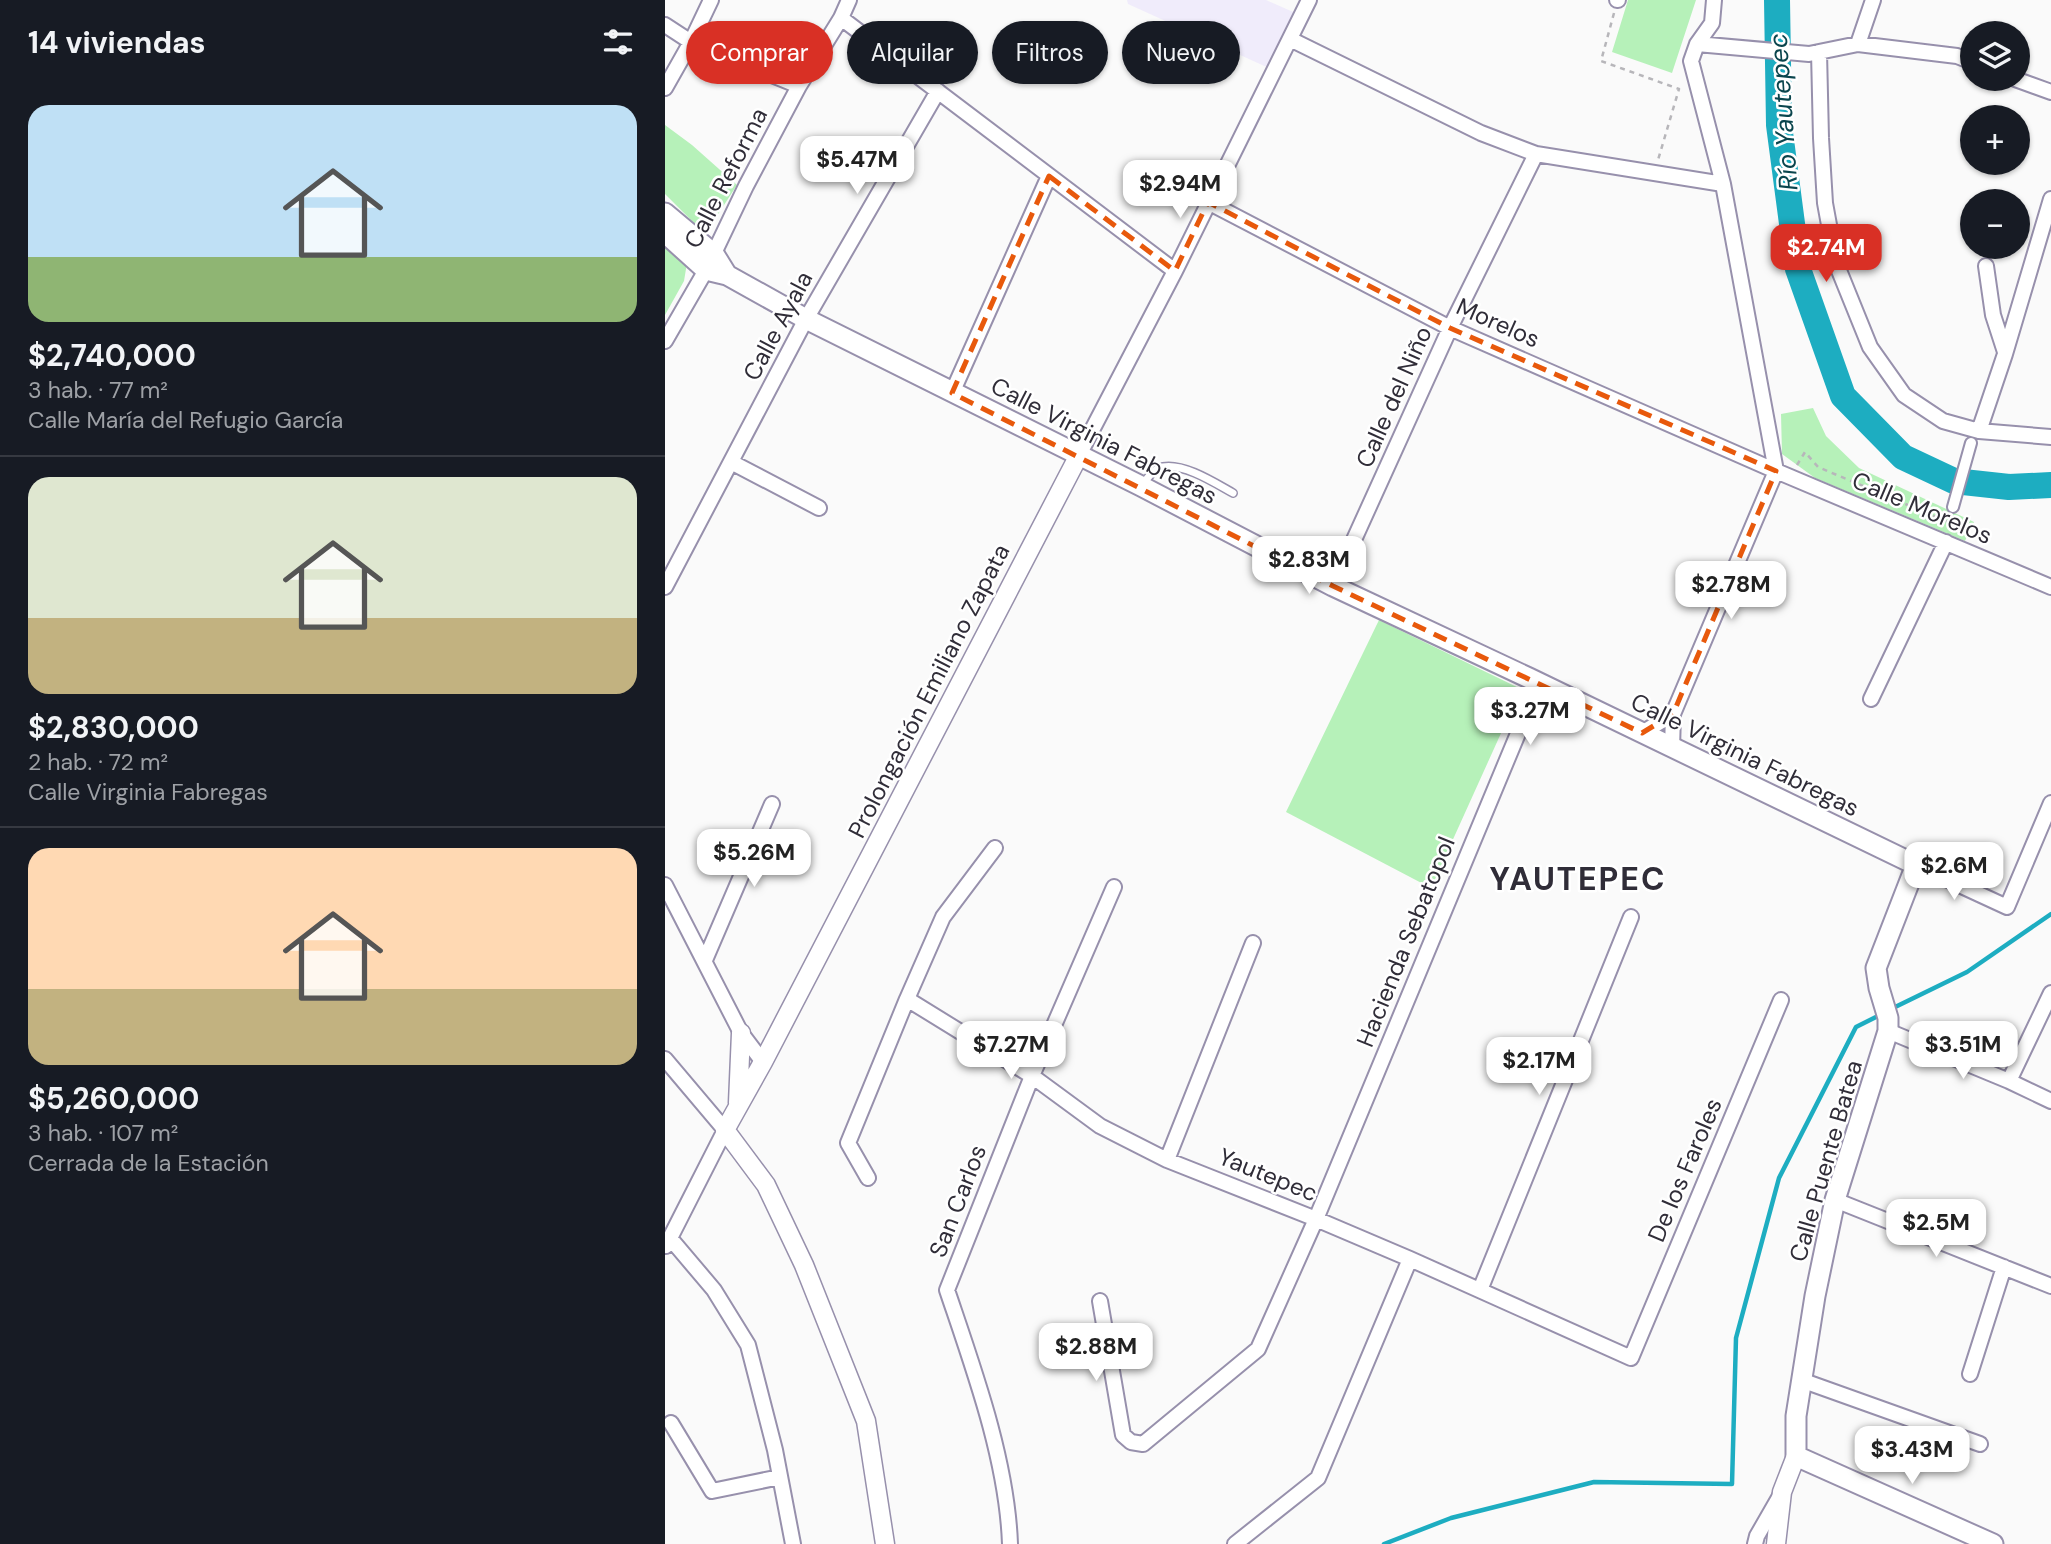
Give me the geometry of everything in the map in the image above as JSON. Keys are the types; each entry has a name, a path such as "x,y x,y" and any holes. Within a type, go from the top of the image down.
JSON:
{"main road":[{"path":"665,213 710,262"},
{"path":"665,233 710,262"},
{"name":"Calle Virginia Fabregas","path":"710,262 727,275 806,319 1079,454 1333,586 1916,865"},
{"path":"1888,1025 1876,968 1916,865"},
{"name":"Calle Puente Batea","path":"1795,1456 1796,1416 1801,1380 1835,1200 1888,1025"},
{"path":"1795,1456 1993,1544"}],"street":[{"path":"701,21 711,0"},
{"name":"Calle Reforma","path":"665,341 710,262 746,186 799,86 841,18 849,0"},
{"path":"1079,454 1175,271 1308,0"},
{"path":"1672,748 1672,714 1782,474 1723,184 1691,61 1697,44 1712,23 1714,0"},
{"path":"1858,44 1873,0"},
{"path":"841,18 1175,271"},
{"path":"665,25 686,40"},
{"path":"1290,39 1481,132 1535,154 1723,184"},
{"path":"1697,44 1773,52 1814,53 1858,44 1960,57"},
{"path":"665,88 686,52"},
{"path":"1814,53 1825,202 1836,263 1870,347 1904,395 1943,421 1975,437 2051,438"},
{"path":"794,84 799,86"},
{"path":"2030,85 2051,93"},
{"name":"Calle Ayala","path":"665,587 806,319 938,90"},
{"name":"Calle del Niño","path":"1333,586 1450,328 1535,154"},
{"path":"952,393 1049,176"},
{"path":"1952,507 2005,354 2051,199"},
{"name":"Morelos","path":"1208,202 1450,328 1782,474"},
{"path":"1986,266 1993,315 2005,354"},
{"name":"Prolongación Emiliano Zapata","path":"667,1243 725,1130 764,1062 1079,454"},
{"path":"731,462 819,508"},
{"name":"Calle Morelos","path":"1782,474 2051,587"},
{"path":"1871,699 1946,542"},
{"name":"Hacienda Sebatopol","path":"1100,1301 1122,1435 1131,1442 1143,1444 1258,1349 1316,1219 1539,683"},
{"path":"1642,733 1672,714"},
{"path":"1916,865 2007,907 2051,803"},
{"path":"705,960 772,804"},
{"path":"868,1178 848,1143 943,917 995,848"},
{"path":"665,885 741,1033 764,1062"},
{"name":"San Carlos","path":"1010,1544 995,1447 971,1360 947,1290 1032,1076 1114,887"},
{"path":"1480,1290 1631,917"},
{"path":"1167,1160 1253,943"},
{"path":"2009,1081 2051,993"},
{"name":"Yautepec","path":"907,999 1032,1076 1100,1126 1167,1160 1316,1219 1631,1357"},
{"name":"De los Faroles","path":"1631,1357 1781,1000"},
{"path":"1888,1025 2051,1101"},
{"path":"738,1107 741,1033"},
{"path":"665,1059 725,1130 766,1185 804,1265 866,1421 885,1544"},
{"path":"1835,1200 2051,1286"},
{"path":"667,1243 714,1290 748,1345 793,1544"},
{"path":"1235,1544 1318,1478 1410,1259"},
{"path":"1970,1374 2004,1267"},
{"path":"1801,1380 1980,1444"},
{"path":"671,1423 712,1491 780,1477"},
{"path":"1755,1544 1782,1492 1795,1456"},
{"path":"1776,1544 1782,1492"}],"lane":[{"path":"1141,486 1151,473 1163,467 1183,468 1233,493"}],"path":[{"path":"1618,0 1601,61 1679,89 1654,174"},
{"path":"1782,474 1805,452 1818,467 1962,528"}],"highlighted area":[{"path":"1049,176 1175,271 1208,202 1450,328 1776,471 1673,714 1642,733 1333,586 952,393"}],"shaded area":[{"path":"1127,0 1266,0 1300,15 1273,70 1240,55 1240,21 1165,21 1128,4"}],"green space":[{"path":"1628,0 1696,0 1672,73 1612,52"},
{"path":"665,125 737,185 711,225 698,227 665,194"},
{"path":"665,233 687,263 684,281 665,315"},
{"path":"1813,408 1826,436 1859,468 1974,522 1965,541 1815,478 1782,454 1781,414"},
{"path":"1379,620 1521,689 1431,888 1286,812"}],"waterway":[{"name":"Río Yautepec","path":"1777,0 1779,125 1798,269 1843,396 1903,457 1954,481 2009,487 2051,485"},
{"path":"1889,1010 1967,972 2051,914"},
{"path":"1384,1544 1451,1518 1594,1482 1732,1484 1736,1338 1779,1178 1856,1027 1882,1014"}],"district":[{"name":"YAUTEPEC","path":"1578,879"}]}
